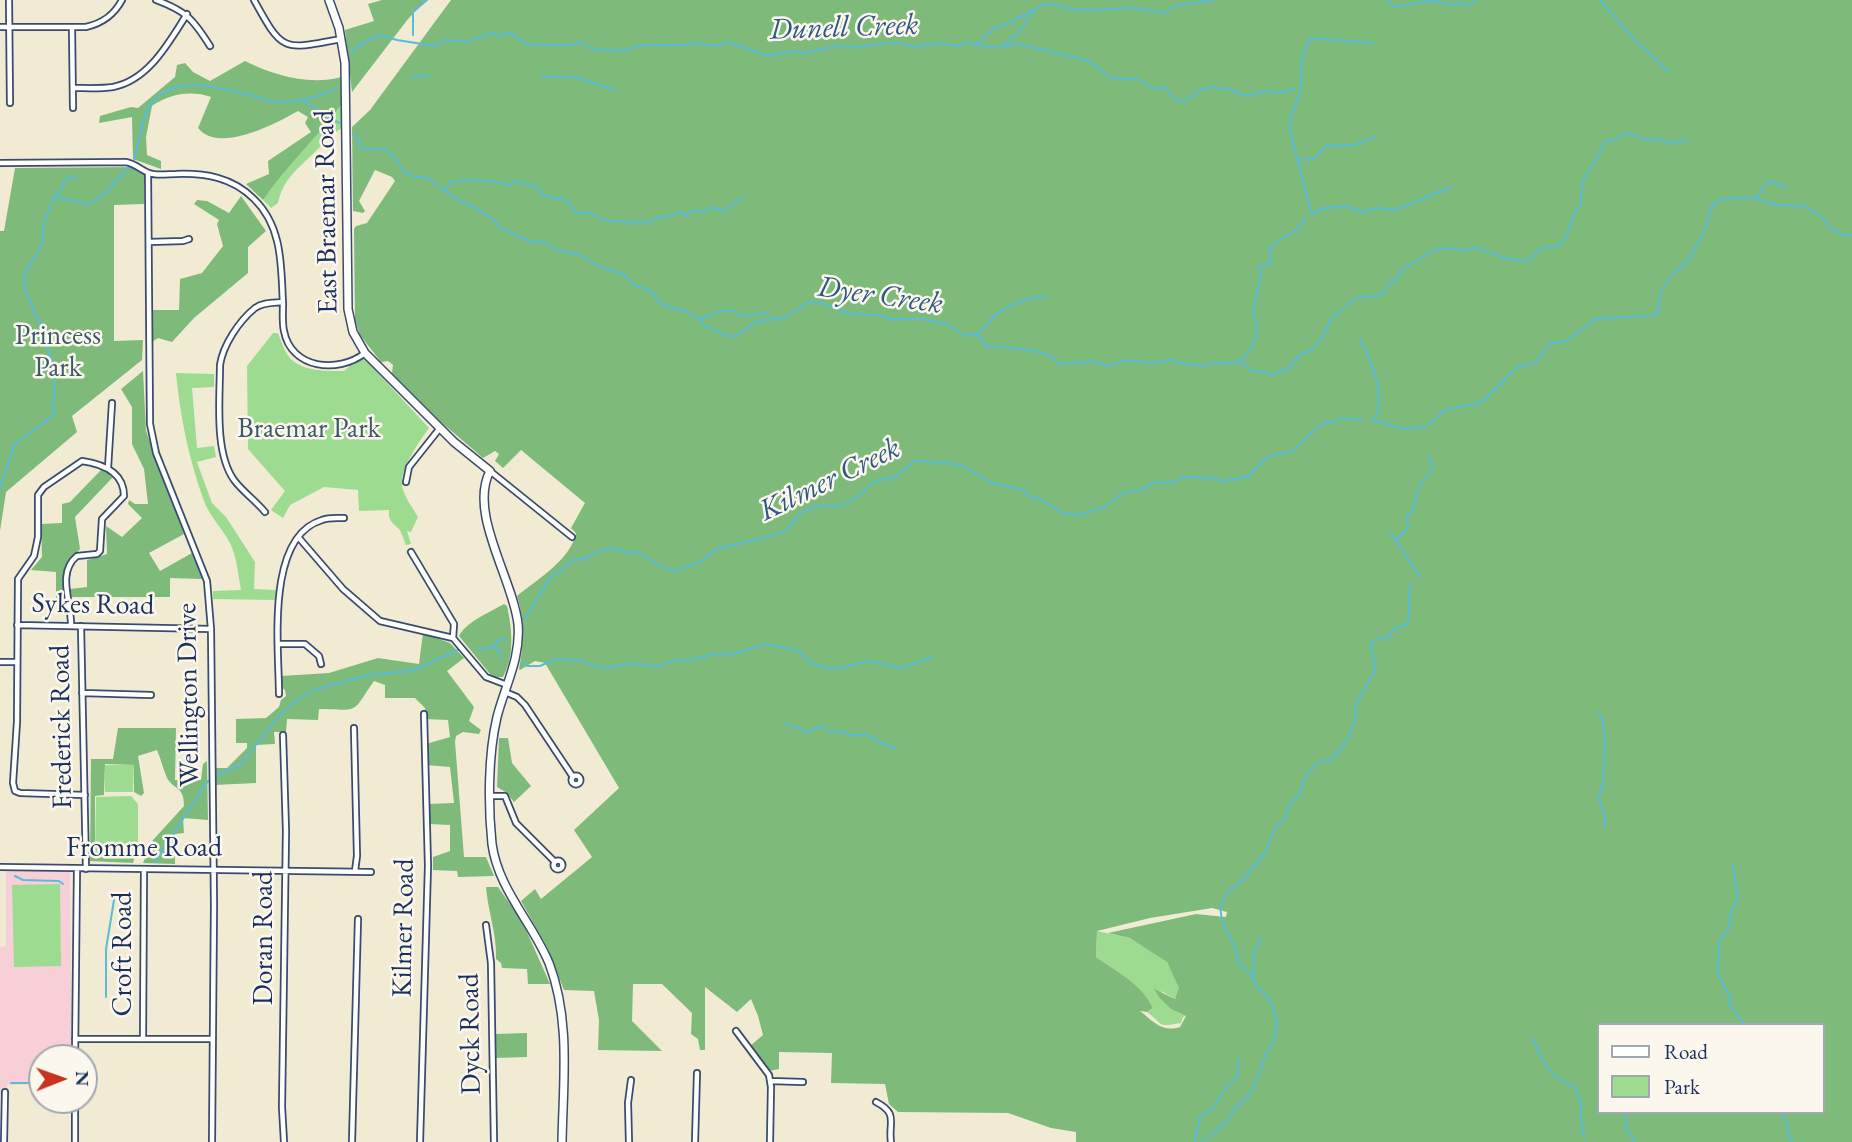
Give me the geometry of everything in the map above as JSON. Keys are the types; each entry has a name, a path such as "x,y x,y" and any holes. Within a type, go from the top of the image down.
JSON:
{"street":[{"path":"9,0 10,103"},
{"path":"0,27 72,28 98,24 110,16 122,0"},
{"path":"156,0 187,14 210,46"},
{"path":"254,0 272,33 289,46 300,47 342,38"},
{"name":"East Braemar Road","path":"329,0 342,38 345,63 348,309 353,332 365,353 440,428 572,537"},
{"path":"73,88 111,87 126,82 156,60 187,14"},
{"path":"72,28 73,107"},
{"path":"0,163 126,162 135,164 148,173 194,173 216,176 235,184 256,201 273,225 279,245 284,331 290,347 303,359 317,365 350,364 365,353"},
{"name":"Wellington Drive","path":"148,173 149,424 156,453 207,581 211,629 214,869 212,1142"},
{"path":"149,242 189,239"},
{"path":"265,512 235,481 225,462 221,446 220,365 229,341 256,307 283,302"},
{"path":"108,468 112,403"},
{"path":"406,482 409,467 440,428"},
{"path":"85,795 26,794 15,791 13,787 17,722 18,579 34,556 38,537 38,495 44,487 82,461 104,464 108,468"},
{"name":"Frederick Road","path":"71,626 66,575 68,565 77,556 97,554 100,551 102,519 124,496 119,479 108,468"},
{"path":"490,471 484,487 483,506 518,625 517,651 493,739 492,842 499,873 543,951 558,993 564,1035 562,1142"},
{"path":"279,694 278,606 285,560 299,538 314,523 323,519 344,518"},
{"path":"299,538 343,589 380,621 453,638 486,677 506,688 525,705 573,777"},
{"path":"411,552 454,624 453,638"},
{"name":"Sykes Road","path":"17,625 211,629"},
{"name":"Frederick Road","path":"81,626 86,869"},
{"path":"279,644 304,644 319,656 321,664"},
{"path":"0,662 16,662"},
{"path":"82,693 151,695"},
{"name":"Kilmer Road","path":"421,1142 428,866 424,714"},
{"path":"354,728 357,856 355,871"},
{"name":"Doran Road","path":"283,735 284,1142"},
{"path":"491,796 505,796 516,823 555,862"},
{"name":"Fromme Road","path":"0,867 371,872"},
{"path":"75,1044 77,869"},
{"name":"Croft Road","path":"143,1040 144,869"},
{"path":"352,1142 358,919"},
{"name":"Dyck Road","path":"486,925 491,963 494,1142"},
{"path":"736,1031 766,1071 770,1081 770,1142"},
{"path":"75,1039 213,1039"},
{"path":"695,1142 697,1073"},
{"path":"629,1142 628,1103 631,1080"},
{"path":"770,1081 803,1082"},
{"path":"5,1092 5,1142"},
{"path":"876,1102 891,1113 891,1142"},
{"path":"75,1114 75,1142"}],"shaded area":[{"path":"6,871 70,871 72,1044 28,1044 28,1084 7,1085 6,1095 0,1095 0,947 6,946"}],"green space":[{"path":"382,0 426,0 408,19 352,92 345,30 374,21 368,4"},
{"path":"451,0 1852,0 1852,1142 1076,1142 1076,1132 1051,1128 1008,1113 898,1112 889,1104 885,1084 831,1083 832,1053 779,1052 779,1069 769,1071 750,1046 763,1035 751,999 737,1012 705,987 705,1050 700,1050 698,1039 691,1034 692,1013 662,984 633,984 632,1021 662,1051 598,1050 599,1020 594,991 564,990 547,947 521,901 535,889 541,899 592,857 574,830 619,788 545,663 535,661 519,669 523,632 517,596 552,568 568,551 576,533 571,528 585,503 521,450 503,468 495,461 499,454 495,451 483,458 441,422 392,373 393,365 388,361 381,362 360,335 355,320 354,229 367,223 395,181 375,170 359,201 365,211 353,211 352,127 370,110","holes":["1212,908 1227,912 1226,917 1196,914 1108,933 1130,938 1167,962 1179,988 1175,999 1154,989 1171,1009 1186,1016 1180,1027 1163,1027 1140,1011 1147,1012 1153,1008 1148,999 1128,979 1096,957 1097,931 1150,918"]},
{"path":"245,61 267,71 304,80 341,77 342,104 263,200 246,184 269,174 268,161 311,132 305,123 308,117 298,111 262,129 219,138 207,135 198,128 211,97 180,94 166,99 152,106 146,137 147,155 161,161 161,169 133,159 132,117 99,123 100,116 131,107 138,108 175,77 177,65 185,63 193,72 210,81"},
{"path":"342,104 343,127 296,170 283,188 278,203 271,208 263,200"},
{"name":"Princess Park","path":"134,167 142,170 144,174 144,204 114,205 114,341 143,340 142,360 72,416 77,432 6,492 0,531 0,231 4,231 15,168"},
{"path":"241,196 266,231 248,247 248,273 194,318 172,342 158,338 150,343 150,310 179,310 180,279 202,273 223,246 217,224 219,220 194,204 197,200 207,201 229,213"},
{"name":"Braemar Park","path":"273,333 278,333 292,360 305,367 344,371 358,359 365,359 429,428 409,459 402,479 405,494 418,517 411,532 407,531 411,544 406,545 400,531 390,519 389,510 359,511 358,490 324,487 290,505 283,518 271,510 285,491 248,449 247,366"},
{"path":"143,371 146,431 184,534 149,553 160,571 192,553 202,579 170,578 170,597 70,597 70,589 87,587 87,560 107,554 106,526 122,537 142,518 128,504 129,500 135,504 148,504 144,469 132,444 132,407 121,389"},
{"path":"176,373 214,374 214,387 192,388 197,448 214,446 216,457 197,462 212,503 226,517 255,562 254,589 276,590 275,600 213,599 213,591 241,590 232,548 207,507 194,470"},
{"path":"102,469 113,477 75,517 80,549 66,573 66,600 56,599 56,572 31,570 42,557 41,524 62,523 62,504 70,502"},
{"path":"504,604 507,606 510,624 511,651 503,677 496,677 490,674 459,636 473,622"},
{"path":"423,633 450,643 464,658 447,671 474,707 469,721 481,730 479,734 463,732 456,736 455,742 464,857 486,857 494,876 458,877 457,871 433,870 433,857 450,851 450,825 428,824 427,804 454,803 450,767 426,765 426,744 450,737 448,720 425,719 425,708 415,698 385,698 385,685 374,681 354,708 319,709 318,720 287,719 286,732 274,732 275,744 256,745 256,783 215,785 214,768 227,768 247,748 247,743 236,743 236,719 266,718 279,707 286,696 281,687 281,676 329,673 378,658 419,664"},
{"path":"118,728 176,728 175,780 201,780 203,764 207,761 208,820 183,818 184,833 175,834 175,864 143,863 153,840 184,806 181,792 167,778 157,750 138,756 144,793 141,796 134,792 134,765 105,764 104,795 95,796 95,853 136,853 133,863 90,861 91,759 113,759"},
{"path":"499,738 508,738 512,763 531,786 514,802 507,793 497,787"},
{"path":"105,765 134,765 133,792 105,792"},
{"path":"131,796 138,804 138,852 95,853 96,797"},
{"path":"60,884 61,966 14,967 12,885"},
{"path":"486,887 498,887 522,921 550,984 528,984 527,969 502,968 496,959"},
{"path":"1097,931 1130,938 1167,962 1180,988 1175,999 1161,991 1171,1009 1186,1016 1181,1023 1159,1023 1147,1012 1153,1008 1142,992 1096,957"},
{"path":"527,1033 527,1057 495,1058 495,1034"}],"waterway":[{"path":"413,35 413,12 427,0"},
{"path":"977,44 996,27 1043,5 1055,4 1064,8 1086,10 1137,8 1165,13 1174,6 1214,0"},
{"path":"1387,0 1394,7 1429,1 1455,5 1461,2 1466,6 1476,0"},
{"path":"1600,0 1633,38 1669,72"},
{"path":"1005,45 1035,10"},
{"name":"Dunell Creek","path":"351,54 359,45 379,35 435,46 446,40 465,42 492,33 499,36 509,33 526,45 567,45 581,42 590,48 615,51 648,45 698,43 715,46 729,42 768,56 795,51 804,53 838,46 862,47 886,43 914,47 940,43 958,46 966,42 989,47 1010,46 1015,43 1089,61 1111,78 1137,79 1154,89 1165,87 1173,98 1182,101 1210,87 1247,96 1266,91 1279,93 1295,89"},
{"path":"1301,89 1302,56 1310,38 1373,43"},
{"path":"411,77 429,75"},
{"path":"542,76 578,78 615,90"},
{"path":"134,160 148,107 162,94 174,88 200,85 272,102 283,102 316,96 338,87"},
{"path":"1300,93 1290,119 1290,131 1312,214 1326,208 1344,206 1363,212 1377,208 1394,210 1451,187"},
{"path":"301,99 339,123"},
{"path":"1347,308 1348,304 1357,298 1382,295 1390,282 1397,280 1401,270 1431,250 1448,248 1465,251 1475,247 1523,261 1530,260 1541,248 1557,247 1566,237 1574,214 1581,204 1582,182 1605,141 1630,134 1645,140 1688,142"},
{"name":"Dyer Creek","path":"354,135 361,148 386,150 404,172 415,177 426,177 456,199 478,209 500,228 531,242 542,241 557,250 582,256 600,267 625,275 635,286 648,289 664,306 685,311 702,321 705,327 729,336 741,333 756,322 784,317 808,303 816,302 851,314 879,315 891,319 923,319 947,324 963,334 980,336 986,347 1038,352 1046,354 1059,364 1096,361 1106,366 1129,360 1149,363 1172,360 1207,366 1214,362 1230,362 1242,363 1252,371 1271,375 1288,369 1302,353 1311,351 1321,340 1331,319 1342,309"},
{"path":"1298,160 1314,159 1326,146 1355,145 1376,136"},
{"path":"0,488 15,444 55,414 52,404 55,394 53,367 43,331 25,290 24,274 42,245 44,222 54,197 89,204 104,194 130,166"},
{"path":"54,197 62,189 64,180 77,176"},
{"path":"446,190 450,182 457,181 487,181 509,186 513,182 524,182 526,185 536,186 544,196 569,202 575,213 592,213 602,220 632,224 635,221 648,223 681,211 687,217 690,212 697,210 704,213 713,207 723,212 744,196"},
{"path":"1756,198 1768,181 1786,187"},
{"name":"Kilmer Creek","path":"1373,420 1403,429 1428,426 1445,410 1481,403 1516,368 1536,362 1550,344 1567,341 1595,319 1657,315 1660,293 1672,275 1688,261 1704,232 1711,208 1718,200 1750,197 1777,205 1805,206 1823,218 1830,228 1846,236 1852,235"},
{"path":"1238,362 1255,340 1257,327 1253,313 1261,275 1259,267 1271,262 1270,246 1299,229 1305,217"},
{"path":"974,335 1004,309 1030,299 1046,298"},
{"path":"699,319 725,310 742,316 769,313"},
{"path":"1360,339 1373,368 1378,390 1378,411 1374,420"},
{"name":"Kilmer Creek","path":"525,619 550,578 573,560 584,559 599,551 614,548 629,553 637,552 664,568 675,571 702,561 716,549 779,534 802,512 816,506 841,506 857,497 875,481 895,477 916,460 961,465 990,482 1025,491 1030,497 1040,499 1062,513 1078,515 1105,507 1124,492 1145,489 1151,483 1175,482 1184,477 1222,481 1247,477 1269,456 1293,451 1321,424 1342,418 1364,420"},
{"path":"1396,540 1408,528 1407,516 1414,507 1418,489 1433,469 1429,455"},
{"path":"1390,533 1420,577"},
{"path":"1201,1142 1226,1123 1233,1111 1250,1094 1273,1043 1277,1022 1271,1001 1256,985 1251,974 1239,964 1236,949 1222,921 1220,906 1229,890 1239,884 1266,852 1275,827 1284,821 1290,804 1300,794 1306,775 1320,761 1331,760 1347,741 1356,717 1355,707 1375,670 1371,644 1375,640 1390,636 1393,629 1407,625 1412,583"},
{"name":"Kilmer Creek","path":"478,649 493,647 499,640 505,639"},
{"path":"522,663 527,666 540,666 556,659 584,661 605,668 635,663 657,667 676,660 733,654 765,644 799,651 809,662 825,668 841,668 869,661 902,668 932,657"},
{"path":"495,646 502,657"},
{"name":"Kilmer Creek","path":"216,776 241,764 281,713 314,690 368,675 411,671 458,650"},
{"path":"1599,713 1605,738 1603,783 1599,799 1605,816 1605,827"},
{"path":"785,724 806,732 822,726 830,732 866,735 896,749"},
{"name":"Kilmer Creek","path":"155,862 208,781"},
{"path":"1733,865 1738,898 1731,912 1728,930 1719,941 1718,974 1729,995 1730,1006 1743,1023"},
{"path":"15,876 23,880 59,881 63,884"},
{"name":"Kilmer Creek","path":"106,997 106,949 114,900"},
{"path":"1254,978 1254,951 1261,938"},
{"path":"1534,1039 1548,1069 1560,1080 1575,1087 1582,1104 1580,1116 1584,1136"},
{"path":"1195,1142 1200,1116 1212,1109 1228,1085 1234,1081 1239,1059"},
{"name":"Kilmer Creek","path":"11,1083 28,1083"},
{"path":"1625,1114 1626,1128 1635,1142"},
{"path":"1784,1114 1788,1135 1793,1142"}]}
